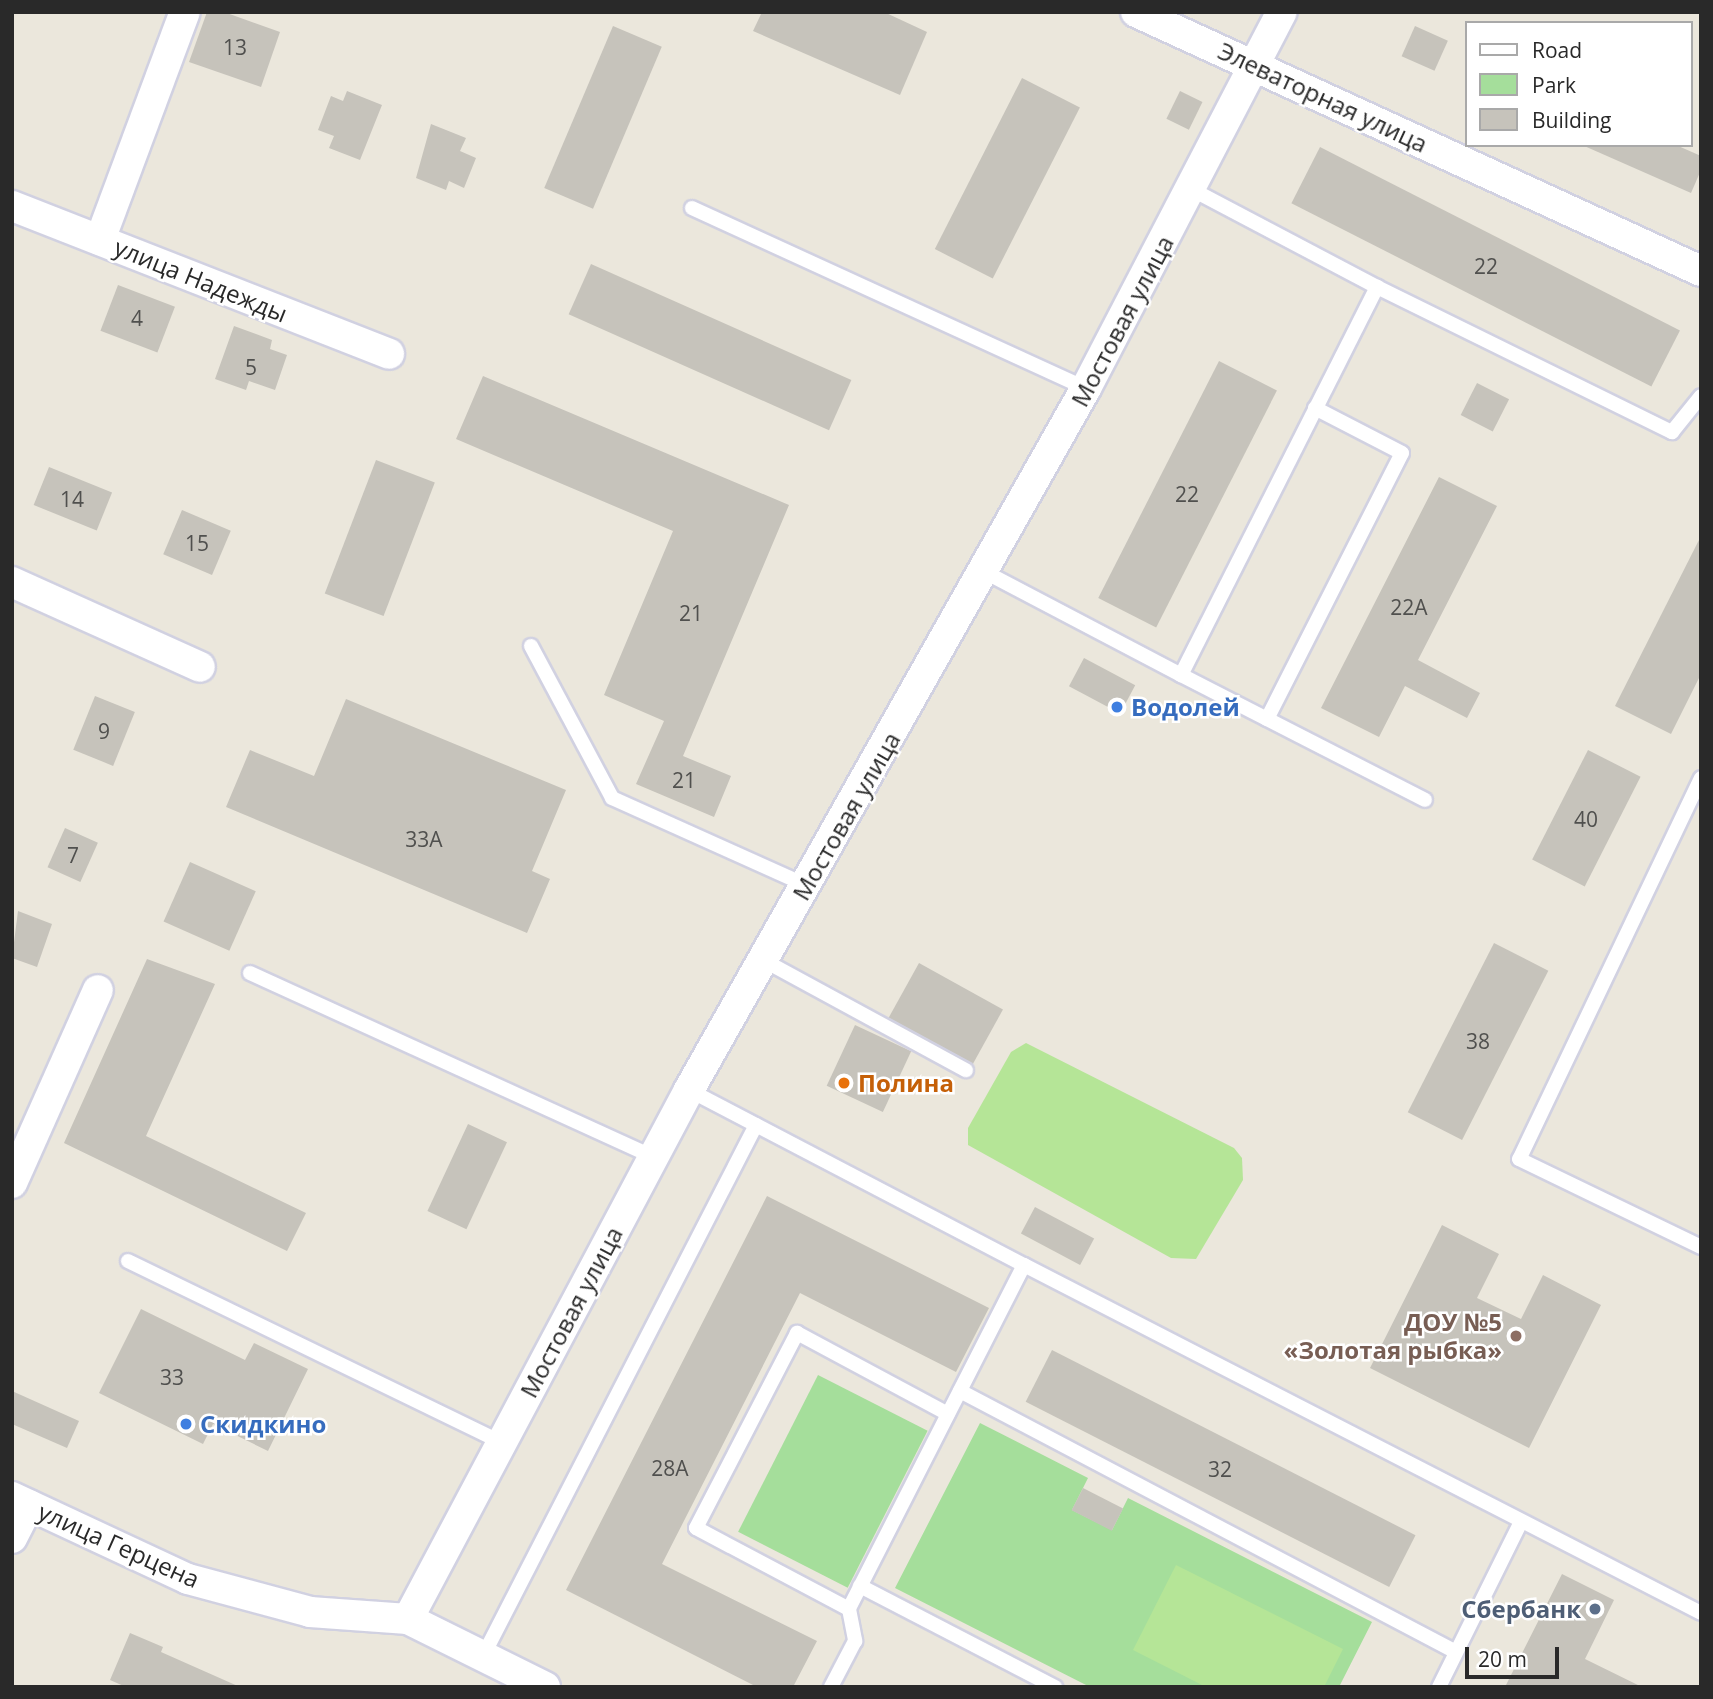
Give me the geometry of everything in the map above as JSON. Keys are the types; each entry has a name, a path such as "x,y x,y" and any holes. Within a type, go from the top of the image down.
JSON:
{"street":[{"path":"100,240 185,12"},
{"name":"Элеваторная улица","path":"1136,12 1701,271"},
{"name":"Мостовая улица","path":"408,1619 689,1090 985,572 1086,388 1193,190 1282,12"},
{"name":"улица Надежды","path":"12,206 389,354"},
{"path":"12,582 200,667"},
{"path":"12,1183 98,990"},
{"path":"12,1538 20,1501"},
{"name":"улица Герцена","path":"20,1501 188,1579 310,1612 408,1619 545,1687"}],"lane":[{"path":"1193,190 1377,287 1672,432 1701,396"},
{"path":"692,208 1086,388"},
{"path":"1181,675 1377,287"},
{"path":"1267,719 1402,453 1315,408"},
{"path":"985,572 1425,800"},
{"path":"531,646 611,798 806,886"},
{"path":"1701,778 1519,1159 1701,1247"},
{"path":"764,960 966,1070"},
{"path":"250,973 654,1157"},
{"path":"689,1090 1520,1524 1701,1613"},
{"path":"483,1656 756,1125"},
{"path":"128,1261 502,1443"},
{"path":"831,1687 855,1641 849,1609 1024,1265"},
{"path":"849,1609 696,1528 702,1516 797,1333 948,1414"},
{"path":"960,1391 1456,1652"},
{"path":"1439,1687 1520,1524"},
{"path":"860,1586 1055,1687"}],"green space":[{"path":"1026,1043 1234,1148 1242,1158 1243,1180 1196,1259 1171,1258 968,1145 968,1128 1011,1052"},
{"path":"818,1375 928,1431 848,1588 738,1532"},
{"path":"980,1423 1088,1478 1072,1510 1112,1530 1128,1498 1372,1622 1339,1687 1090,1687 895,1588"},
{"path":"1176,1565 1343,1649 1324,1687 1206,1687 1133,1650"}],"building":[{"path":"207,12 224,12 280,32 261,87 189,62"},
{"path":"762,12 884,12 927,32 900,95 753,31"},
{"path":"613,26 662,47 593,209 544,188"},
{"path":"1415,26 1448,41 1434,71 1402,56"},
{"path":"1022,78 1080,108 993,279 935,249"},
{"path":"347,91 382,105 360,160 329,148 334,136 318,130 331,96 343,101"},
{"path":"1180,91 1202,102 1189,130 1166,119"},
{"path":"431,124 466,138 460,151 476,158 464,188 449,181 446,190 416,178"},
{"path":"1320,147 1680,330 1651,387 1291,203"},
{"path":"1587,147 1681,147 1701,156 1701,170 1691,193"},
{"path":"591,264 851,380 829,430 569,314"},
{"path":"118,285 175,307 157,353 100,331"},
{"path":"234,326 272,340 270,349 287,355 275,390 249,381 246,390 215,379"},
{"path":"1219,361 1277,391 1156,628 1098,598"},
{"path":"483,376 789,505 683,756 731,776 714,817 636,784 664,721 604,695 673,531 456,439"},
{"path":"1477,383 1509,399 1493,431 1461,415"},
{"path":"376,460 435,483 384,616 325,594"},
{"path":"49,467 112,492 97,530 34,505"},
{"path":"1439,477 1497,506 1418,660 1480,693 1467,718 1405,686 1379,737 1321,708"},
{"path":"182,510 231,531 212,575 163,554"},
{"path":"1701,536 1701,674 1671,734 1615,706"},
{"path":"1084,658 1135,685 1120,713 1069,686"},
{"path":"95,696 135,712 113,766 73,750"},
{"path":"346,699 566,790 532,871 550,879 527,933 226,807 250,750 314,776"},
{"path":"1588,750 1641,777 1585,886 1532,860"},
{"path":"65,828 98,843 80,882 48,867"},
{"path":"190,862 256,891 229,951 164,921"},
{"path":"18,911 52,924 37,967 12,958"},
{"path":"1494,943 1548,971 1462,1140 1408,1112"},
{"path":"147,959 215,984 146,1136 306,1213 287,1251 64,1143"},
{"path":"919,963 1003,1010 972,1065 888,1018"},
{"path":"855,1025 911,1051 883,1112 827,1086"},
{"path":"468,1124 507,1142 466,1229 427,1211"},
{"path":"767,1196 989,1308 956,1372 800,1293 662,1564 817,1641 793,1687 757,1687 566,1590"},
{"path":"1035,1207 1094,1238 1080,1265 1021,1233"},
{"path":"1442,1225 1499,1254 1477,1298 1521,1319 1543,1275 1601,1305 1529,1448 1370,1368"},
{"path":"141,1309 245,1360 254,1343 308,1369 268,1451 213,1424 203,1444 99,1393"},
{"path":"1052,1350 1416,1535 1389,1587 1026,1402"},
{"path":"12,1391 79,1421 67,1448 12,1424"},
{"path":"1083,1488 1123,1508 1112,1531 1072,1510"},
{"path":"1562,1574 1614,1600 1585,1659 1642,1687 1505,1687"},
{"path":"130,1633 163,1647 161,1652 240,1687 126,1687 110,1680"}],"place":[{"name":"Водолей","path":"1117,707"},
{"name":"Полина","path":"844,1083"},
{"name":"ДОУ №5 «Золотая рыбка»","path":"1516,1336"},
{"name":"Скидкино","path":"186,1424"},
{"name":"Сбербанк","path":"1595,1609"}]}
